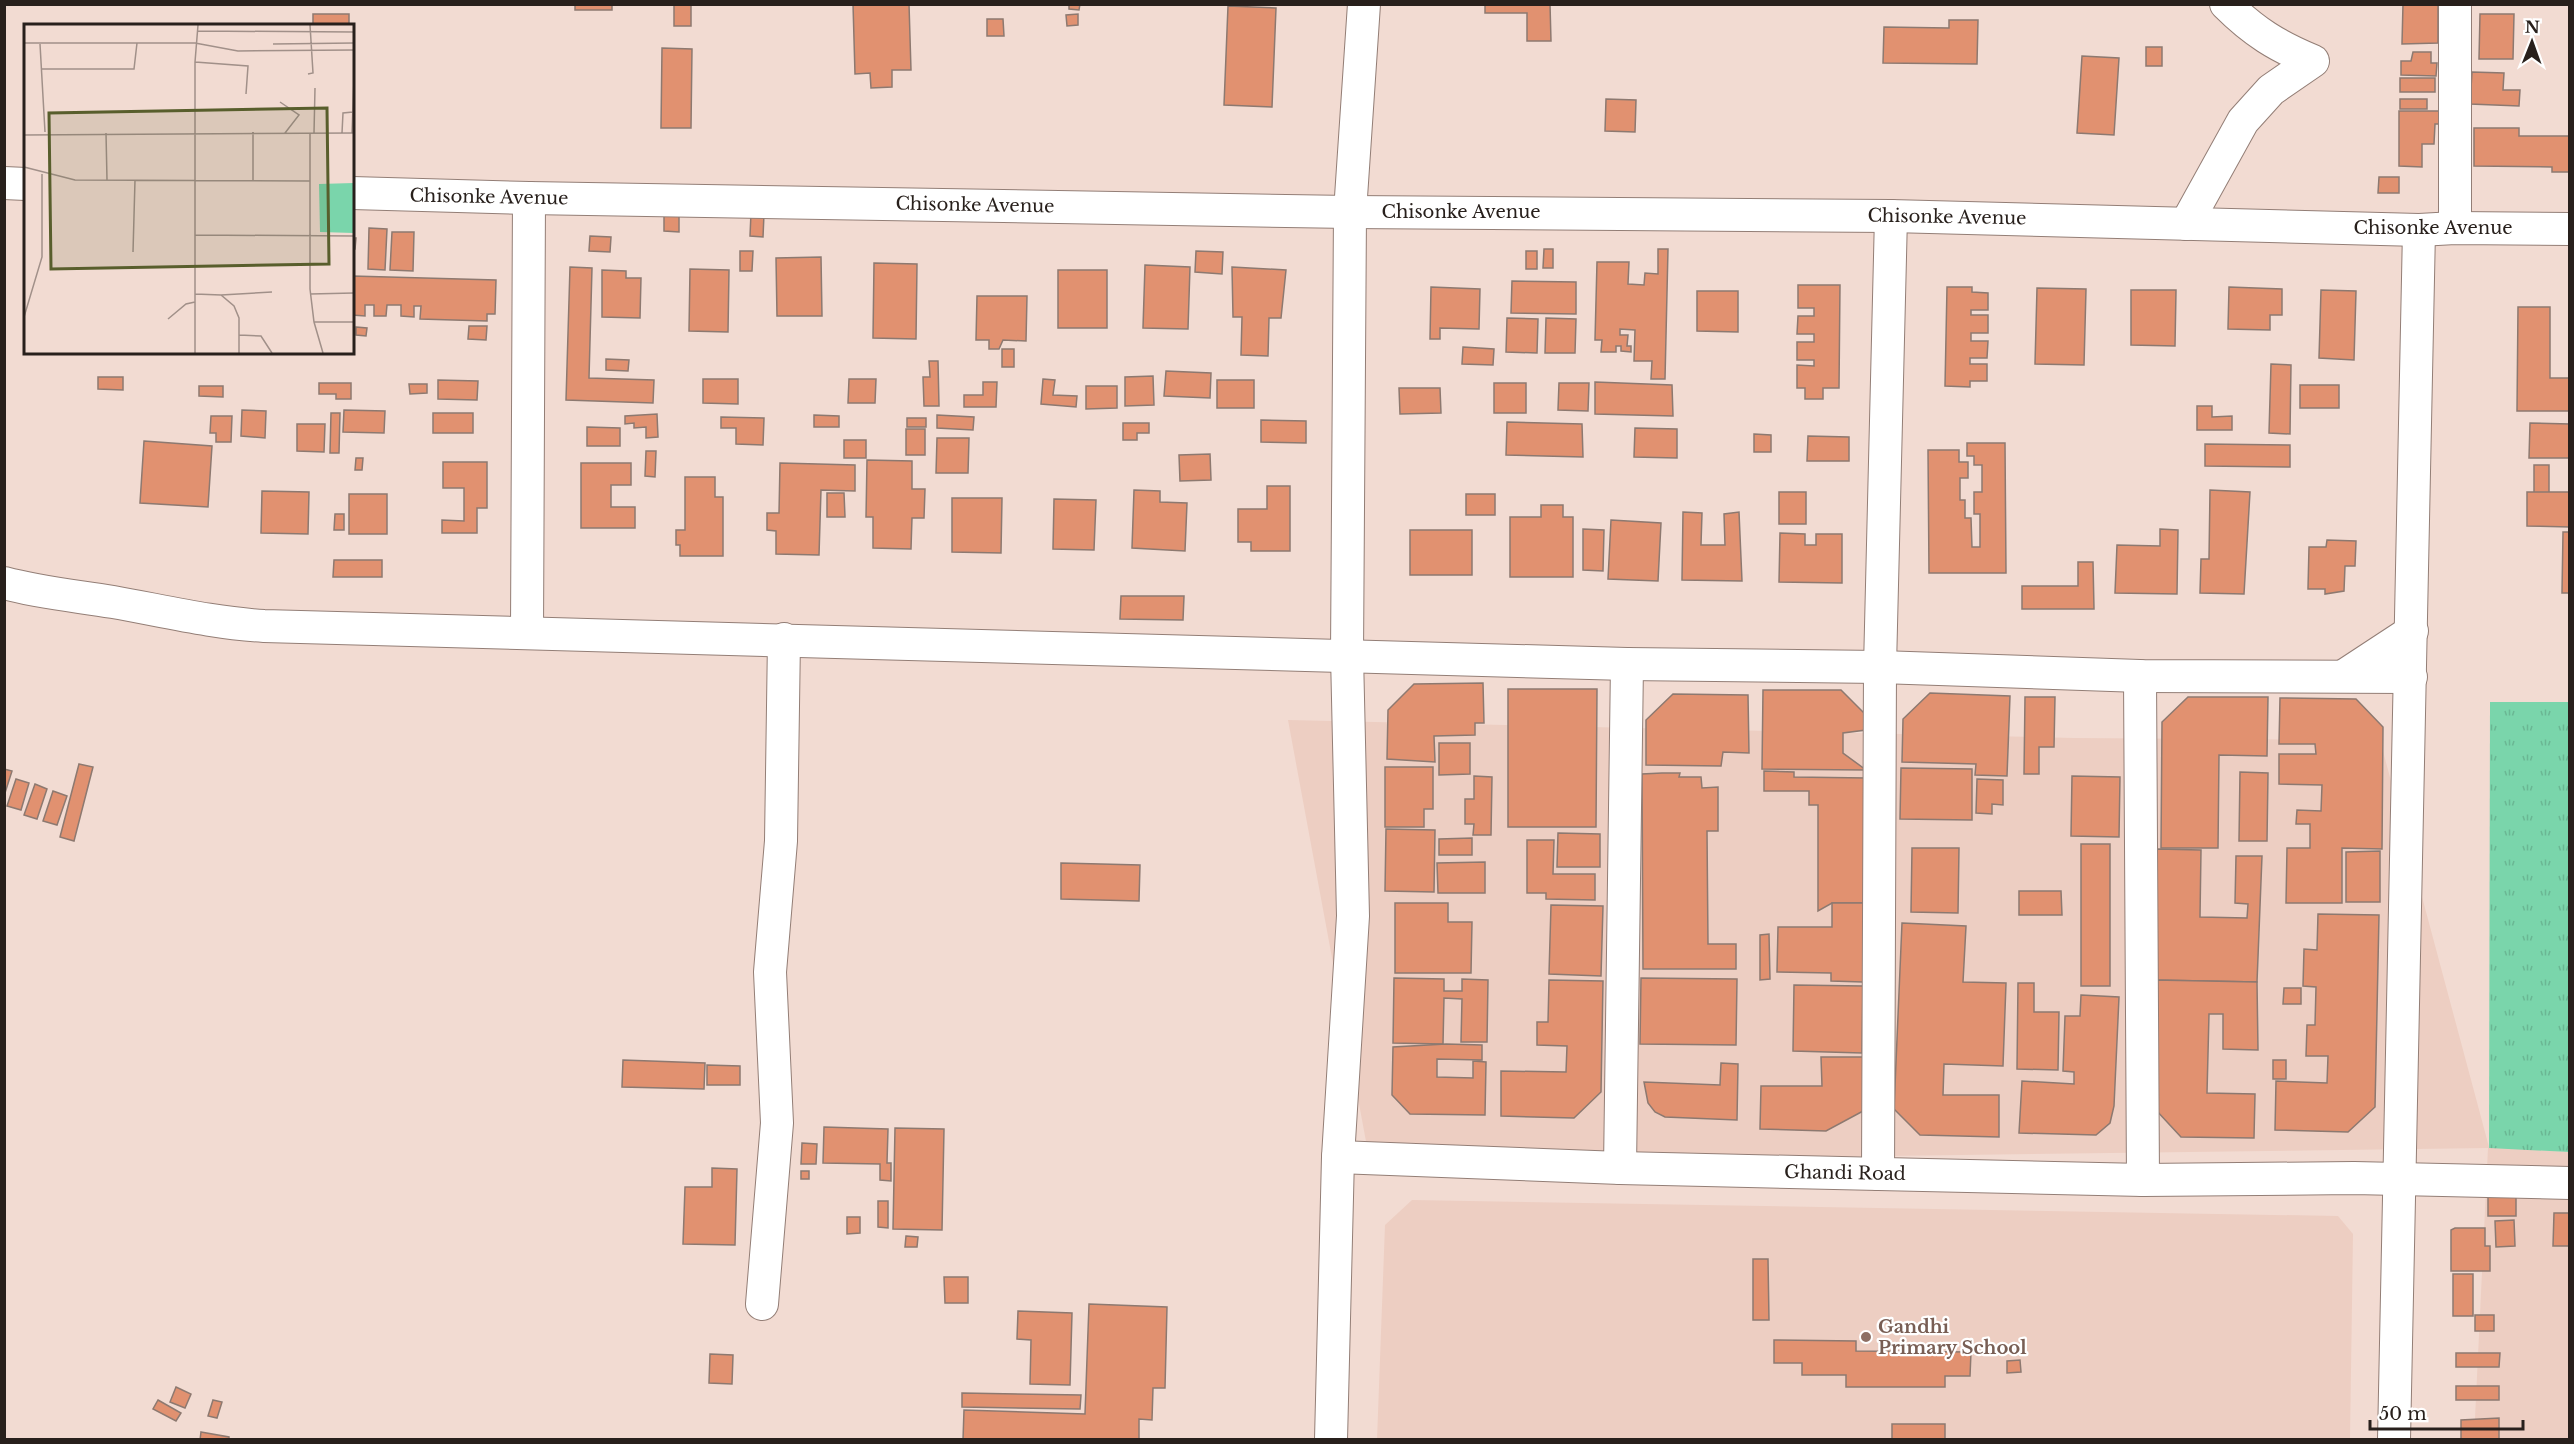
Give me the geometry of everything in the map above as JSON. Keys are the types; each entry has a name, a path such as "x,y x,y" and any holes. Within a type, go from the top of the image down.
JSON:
{"street":[{"path":"1331,1440 1338,1157 1353,916 1347,655 1350,212 1364,4"},
{"path":"2186,224 2243,121 2271,90 2313,61 2280,48 2247,24 2226,4"},
{"path":"2455,4 2455,228"},
{"path":"4,183 24,184"},
{"name":"Chisonke Avenue","path":"354,193 1350,212 1891,216 2419,230 2570,229"},
{"path":"527,632 529,198"},
{"path":"1878,1174 1881,667 1891,216"},
{"path":"2394,1440 2419,230"},
{"path":"4,583 63,596 97,599 235,624 1627,664 1881,667 2140,676 2411,677"},
{"path":"2345,675 2412,631"},
{"path":"762,1304 777,1123 770,972 781,842 784,639"},
{"path":"1620,1168 1627,664"},
{"path":"2140,676 2142,1180"},
{"name":"Ghandi Road","path":"1338,1157 1620,1168 2142,1180 2354,1178 2570,1183"}],"shaded area":[{"path":"1288,720 2074,738 2380,740 2489,1147 2569,1152 2569,1439 2474,1439 2488,1148 1370,1163"},
{"name":"Gandhi Primary School","path":"1412,1200 2338,1216 2353,1234 2350,1439 1377,1440 1385,1225"}],"green space":[{"path":"2490,702 2569,702 2569,1152 2489,1148"}],"building":[{"path":"575,4 612,4 612,10 575,10"},
{"path":"674,4 691,4 691,26 674,26"},
{"path":"853,4 909,4 911,70 892,70 892,87 871,88 870,73 855,74"},
{"path":"1069,4 1080,4 1079,10 1069,9"},
{"path":"1485,4 1550,4 1551,41 1527,41 1527,13 1485,13"},
{"path":"2403,4 2438,4 2438,43 2402,44"},
{"path":"1228,6 1276,8 1272,107 1224,105"},
{"path":"313,14 349,14 349,24 313,24"},
{"path":"1078,14 1078,25 1067,26 1066,15"},
{"path":"2480,14 2514,14 2513,59 2479,59"},
{"path":"987,19 1003,19 1004,36 987,36"},
{"path":"1949,20 1978,20 1977,64 1883,63 1884,27 1949,28"},
{"path":"2146,47 2162,47 2162,66 2146,66"},
{"path":"662,48 692,49 691,128 661,128"},
{"path":"2413,52 2431,52 2431,63 2437,63 2436,76 2401,75 2401,61 2411,61"},
{"path":"2082,56 2119,58 2114,135 2077,133"},
{"path":"2472,72 2504,73 2503,90 2520,90 2519,106 2470,104"},
{"path":"2400,78 2435,78 2435,92 2400,92"},
{"path":"1606,99 1636,100 1635,132 1605,131"},
{"path":"2400,99 2427,99 2427,109 2400,109"},
{"path":"2399,111 2440,111 2440,124 2435,124 2434,144 2422,144 2422,167 2399,166"},
{"path":"2474,128 2519,128 2519,136 2570,136 2570,172 2552,172 2552,167 2474,166"},
{"path":"2379,177 2399,177 2399,193 2378,193"},
{"path":"751,213 764,214 763,237 750,236"},
{"path":"664,216 679,216 679,232 664,231"},
{"path":"369,228 387,229 385,270 368,269"},
{"path":"392,232 414,232 413,271 390,270"},
{"path":"590,236 611,237 610,252 589,251"},
{"path":"1544,249 1553,249 1553,268 1543,268"},
{"path":"1658,249 1668,249 1665,379 1651,379 1652,361 1634,361 1635,330 1620,329 1620,335 1628,335 1627,346 1631,346 1631,352 1621,351 1621,346 1616,346 1616,352 1601,352 1602,340 1595,340 1597,262 1629,262 1628,284 1644,285 1645,273 1658,274"},
{"path":"740,251 753,251 752,271 740,271"},
{"path":"1196,251 1223,252 1222,274 1195,272"},
{"path":"1526,251 1537,251 1537,269 1526,269"},
{"path":"821,257 822,316 777,316 776,258"},
{"path":"874,263 917,264 916,339 873,338"},
{"path":"1145,265 1190,267 1188,329 1143,328"},
{"path":"570,267 592,268 589,378 654,380 653,403 566,400"},
{"path":"1232,267 1286,270 1281,318 1269,318 1268,356 1241,355 1242,317 1233,317"},
{"path":"690,269 729,270 728,332 689,331"},
{"path":"602,270 626,271 626,278 641,278 640,318 602,317"},
{"path":"1058,270 1107,270 1107,328 1058,328"},
{"path":"354,276 496,280 495,314 487,314 487,321 420,319 421,306 414,306 414,317 401,316 401,305 387,305 386,316 374,316 374,305 365,305 365,316 354,315"},
{"path":"1512,281 1576,282 1576,314 1511,313"},
{"path":"1798,285 1840,285 1839,388 1823,388 1823,399 1805,399 1805,388 1797,388 1797,365 1814,366 1814,360 1797,360 1797,342 1814,342 1814,334 1797,334 1798,316 1814,316 1814,308 1798,308"},
{"path":"1431,287 1480,289 1479,329 1440,328 1440,339 1430,339"},
{"path":"1947,287 1972,287 1972,292 1988,293 1988,310 1971,310 1971,315 1988,315 1988,333 1971,333 1971,341 1988,341 1987,358 1970,358 1970,364 1987,364 1987,381 1970,381 1970,387 1945,386"},
{"path":"2229,287 2282,289 2282,315 2270,315 2270,330 2228,329"},
{"path":"2037,288 2086,289 2084,365 2035,364"},
{"path":"2131,290 2176,290 2175,346 2131,345"},
{"path":"2321,290 2356,291 2354,360 2319,358"},
{"path":"1697,291 1738,291 1738,332 1697,331"},
{"path":"977,296 1027,296 1026,341 1003,340 999,349 989,349 989,340 976,340"},
{"path":"2518,307 2550,307 2550,378 2570,378 2570,411 2517,411"},
{"path":"1507,318 1538,319 1537,353 1506,352"},
{"path":"1546,318 1576,319 1575,353 1545,353"},
{"path":"469,326 487,326 486,340 468,339"},
{"path":"356,327 367,328 366,336 356,335"},
{"path":"1463,347 1494,349 1493,365 1462,364"},
{"path":"1002,349 1014,349 1014,367 1002,367"},
{"path":"606,359 629,360 628,371 606,370"},
{"path":"929,361 938,361 939,406 924,406 923,377 930,377"},
{"path":"2271,364 2291,365 2290,434 2269,433"},
{"path":"1166,371 1211,373 1210,398 1164,396"},
{"path":"1153,376 1154,405 1125,406 1125,377"},
{"path":"98,377 123,377 123,390 98,389"},
{"path":"703,379 738,379 738,404 703,403"},
{"path":"849,379 876,379 875,403 848,403"},
{"path":"1043,379 1055,380 1053,395 1077,396 1076,407 1041,404"},
{"path":"438,380 478,381 477,400 438,399"},
{"path":"1217,380 1254,380 1254,408 1217,408"},
{"path":"983,382 997,382 996,407 964,407 964,395 983,395"},
{"path":"1595,382 1672,385 1673,416 1595,414"},
{"path":"319,383 351,383 351,399 336,399 336,394 319,394"},
{"path":"1494,383 1526,383 1526,413 1494,413"},
{"path":"1559,383 1589,383 1588,411 1558,410"},
{"path":"409,384 427,384 427,393 410,394"},
{"path":"2300,385 2339,385 2339,408 2300,408"},
{"path":"199,386 223,386 223,397 199,396"},
{"path":"1086,386 1117,386 1117,408 1086,409"},
{"path":"1399,388 1440,388 1441,413 1400,414"},
{"path":"2197,406 2212,406 2212,417 2232,416 2232,430 2197,430"},
{"path":"242,410 266,411 265,438 241,436"},
{"path":"344,410 385,411 384,433 343,432"},
{"path":"331,413 340,413 339,453 330,453"},
{"path":"433,413 473,413 473,433 433,433"},
{"path":"657,414 658,437 646,438 646,427 634,428 634,423 625,424 625,416"},
{"path":"814,415 839,416 839,427 814,427"},
{"path":"937,415 974,417 973,430 937,428"},
{"path":"211,416 232,416 231,442 216,442 216,433 210,433"},
{"path":"721,417 764,418 763,445 736,444 736,428 721,428"},
{"path":"907,418 926,418 926,427 907,427"},
{"path":"1261,420 1306,421 1306,443 1261,442"},
{"path":"1507,422 1582,424 1583,457 1506,455"},
{"path":"1123,423 1149,423 1149,433 1137,433 1137,440 1123,440"},
{"path":"2530,423 2570,424 2570,458 2529,458"},
{"path":"297,424 325,424 324,452 297,451"},
{"path":"587,427 620,428 620,446 587,446"},
{"path":"1635,428 1677,429 1677,458 1634,457"},
{"path":"906,429 925,429 925,455 906,455"},
{"path":"1754,434 1771,435 1771,452 1754,452"},
{"path":"1808,436 1849,437 1849,461 1807,461"},
{"path":"937,438 969,438 968,473 936,473"},
{"path":"844,440 866,440 866,458 844,458"},
{"path":"144,441 212,446 208,507 140,503"},
{"path":"1967,443 2005,443 2006,573 1929,573 1928,450 1959,450 1959,462 1968,462 1968,478 1960,478 1960,500 1965,500 1965,518 1971,518 1972,547 1980,547 1980,514 1974,514 1974,492 1982,492 1982,465 1974,465 1974,456 1967,456"},
{"path":"2205,444 2290,445 2290,467 2205,466"},
{"path":"646,451 656,451 655,477 645,476"},
{"path":"1210,454 1211,480 1180,481 1179,455"},
{"path":"356,458 363,458 362,470 355,470"},
{"path":"867,460 912,461 912,489 925,489 924,518 912,518 911,549 873,548 873,517 866,517"},
{"path":"443,462 487,462 487,508 477,508 477,533 442,533 442,520 464,521 464,488 443,488"},
{"path":"581,463 631,463 631,485 611,485 611,507 635,507 635,528 581,528"},
{"path":"780,463 855,465 855,491 821,490 819,555 776,554 776,531 767,530 767,513 779,513"},
{"path":"2534,465 2549,465 2549,494 2534,494"},
{"path":"685,477 715,477 715,497 723,497 723,556 680,556 680,545 676,545 676,530 685,530"},
{"path":"1267,486 1290,486 1290,551 1251,551 1251,542 1238,542 1238,509 1267,509"},
{"path":"1134,490 1160,491 1160,502 1187,503 1185,551 1132,548"},
{"path":"2210,490 2250,492 2244,594 2200,593 2201,559 2209,559"},
{"path":"262,491 309,492 308,534 261,533"},
{"path":"1779,492 1806,492 1806,524 1779,524"},
{"path":"2527,492 2570,492 2570,527 2527,526"},
{"path":"827,493 844,493 845,517 827,517"},
{"path":"349,494 387,494 387,534 349,534"},
{"path":"1466,494 1495,494 1495,515 1466,515"},
{"path":"952,498 1002,498 1001,553 952,552"},
{"path":"1054,499 1096,500 1094,550 1053,549"},
{"path":"1541,505 1563,505 1563,517 1573,517 1573,577 1510,577 1510,517 1541,517"},
{"path":"1683,512 1702,513 1701,545 1725,545 1724,514 1739,512 1742,581 1682,580"},
{"path":"335,514 344,514 344,530 334,530"},
{"path":"1611,520 1661,523 1658,581 1608,579"},
{"path":"1583,529 1604,530 1603,571 1583,570"},
{"path":"2160,529 2178,530 2177,594 2115,593 2117,545 2160,546"},
{"path":"1410,530 1472,530 1472,575 1410,575"},
{"path":"2563,532 2570,532 2570,593 2562,593"},
{"path":"1780,533 1805,534 1805,545 1816,545 1816,534 1842,534 1842,583 1779,582"},
{"path":"2327,540 2356,541 2355,566 2345,566 2344,591 2325,594 2325,589 2308,589 2309,547 2326,547"},
{"path":"334,560 382,560 382,577 333,577"},
{"path":"2078,562 2093,562 2094,609 2022,609 2022,586 2078,586"},
{"path":"1121,596 1184,596 1183,620 1120,619"},
{"path":"1483,683 1484,723 1475,723 1475,735 1434,736 1435,762 1387,759 1388,710 1414,684"},
{"path":"1508,689 1597,689 1596,827 1508,827"},
{"path":"1763,690 1841,690 1866,715 1866,730 1843,733 1843,753 1866,770 1762,769"},
{"path":"1930,693 2010,696 2007,776 1975,775 1976,764 1902,762 1903,719"},
{"path":"1673,694 1748,695 1749,753 1723,752 1721,766 1646,765 1646,720"},
{"path":"2025,697 2055,697 2054,747 2039,747 2039,774 2024,774"},
{"path":"2188,697 2268,697 2267,756 2219,755 2218,848 2161,848 2162,722"},
{"path":"2280,698 2356,699 2383,727 2382,849 2342,848 2342,903 2286,903 2287,848 2310,848 2310,824 2296,824 2297,810 2321,811 2322,785 2279,784 2279,754 2316,754 2315,744 2279,744"},
{"path":"1439,743 1470,743 1470,774 1439,775"},
{"path":"79,764 93,767 74,841 60,837"},
{"path":"1385,767 1433,767 1433,809 1424,809 1424,827 1385,827"},
{"path":"1901,768 1972,769 1972,820 1900,819"},
{"path":"4,769 12,771 4,796"},
{"path":"1764,771 1794,772 1794,777 1867,778 1865,903 1832,903 1818,911 1818,805 1809,805 1809,791 1764,791"},
{"path":"2240,772 2268,773 2267,841 2239,841"},
{"path":"1680,773 1679,777 1701,777 1702,788 1718,787 1718,831 1707,831 1708,944 1736,944 1736,969 1643,969 1642,774"},
{"path":"1474,776 1492,777 1491,835 1473,835 1474,824 1465,824 1465,799 1474,799"},
{"path":"2072,776 2120,777 2119,837 2071,836"},
{"path":"16,779 29,783 21,810 7,806"},
{"path":"1977,779 2003,780 2003,805 1992,804 1992,814 1976,813"},
{"path":"35,784 47,789 37,819 24,815"},
{"path":"53,791 67,796 57,825 43,821"},
{"path":"1386,829 1435,830 1434,892 1385,891"},
{"path":"1558,833 1600,834 1600,867 1557,867"},
{"path":"1472,838 1472,855 1439,855 1439,839"},
{"path":"1527,840 1554,840 1553,874 1595,874 1595,900 1546,899 1546,893 1527,893"},
{"path":"2081,844 2110,844 2110,986 2081,986"},
{"path":"1912,848 1959,848 1958,913 1911,912"},
{"path":"2157,849 2201,850 2200,917 2247,918 2248,904 2235,903 2236,856 2262,856 2257,982 2154,980"},
{"path":"2380,851 2380,902 2346,902 2346,852"},
{"path":"1485,862 1485,893 1438,893 1437,863"},
{"path":"1061,863 1140,865 1139,901 1061,899"},
{"path":"2019,891 2061,891 2062,915 2019,915"},
{"path":"1395,903 1448,903 1448,922 1472,922 1471,973 1395,973"},
{"path":"1832,903 1865,903 1863,982 1831,981 1831,973 1777,972 1778,927 1832,927"},
{"path":"1551,905 1603,906 1601,976 1549,974"},
{"path":"2318,914 2379,915 2375,1107 2348,1132 2275,1130 2276,1081 2327,1083 2328,1056 2306,1056 2307,1025 2315,1025 2316,987 2303,986 2304,949 2317,950"},
{"path":"1902,923 1966,926 1963,982 2006,983 2003,1066 1944,1064 1943,1095 1999,1095 1999,1137 1920,1135 1894,1109"},
{"path":"1769,934 1770,979 1760,980 1760,935"},
{"path":"1394,978 1444,979 1444,991 1462,991 1462,979 1488,980 1487,1042 1461,1042 1462,999 1444,998 1443,1044 1393,1043"},
{"path":"1641,978 1737,979 1736,1045 1640,1044"},
{"path":"1549,980 1603,981 1601,1092 1574,1118 1501,1116 1501,1071 1566,1072 1567,1046 1537,1045 1537,1022 1548,1022"},
{"path":"2154,980 2257,982 2258,1050 2223,1049 2223,1014 2209,1014 2207,1093 2255,1094 2254,1138 2181,1137 2155,1109"},
{"path":"2018,983 2034,983 2034,1012 2059,1012 2058,1070 2017,1069"},
{"path":"1794,985 1863,986 1862,1053 1793,1051"},
{"path":"2284,988 2301,988 2301,1004 2283,1004"},
{"path":"2081,995 2119,997 2114,1106 2110,1123 2096,1135 2019,1133 2022,1081 2074,1084 2074,1072 2063,1071 2065,1016 2080,1016"},
{"path":"1446,1044 1482,1045 1482,1060 1437,1059 1437,1077 1473,1078 1473,1061 1486,1062 1485,1115 1410,1114 1392,1095 1393,1047"},
{"path":"1821,1057 1864,1057 1865,1110 1826,1131 1760,1129 1761,1086 1822,1086"},
{"path":"623,1060 705,1063 704,1089 622,1087"},
{"path":"2273,1060 2286,1060 2286,1079 2273,1079"},
{"path":"1721,1063 1738,1064 1737,1120 1665,1117 1655,1112 1648,1103 1644,1082 1720,1085"},
{"path":"707,1065 740,1066 740,1085 707,1085"},
{"path":"824,1127 888,1129 887,1163 891,1163 891,1181 880,1180 880,1164 823,1163"},
{"path":"895,1128 944,1129 942,1230 893,1229"},
{"path":"802,1143 817,1144 816,1164 801,1164"},
{"path":"712,1168 737,1169 735,1245 683,1244 685,1187 712,1187"},
{"path":"801,1171 809,1171 809,1179 801,1179"},
{"path":"2488,1197 2516,1197 2516,1216 2488,1216"},
{"path":"878,1201 888,1201 888,1228 878,1227"},
{"path":"2554,1213 2570,1213 2570,1246 2553,1246"},
{"path":"847,1217 860,1217 860,1233 847,1234"},
{"path":"2514,1220 2515,1246 2496,1247 2495,1221"},
{"path":"2485,1228 2485,1246 2490,1246 2490,1271 2451,1271 2451,1230"},
{"path":"906,1236 918,1237 917,1247 905,1247"},
{"path":"1753,1259 1768,1259 1769,1320 1753,1320"},
{"path":"2453,1274 2473,1274 2473,1316 2453,1316"},
{"path":"944,1277 968,1277 968,1303 945,1303"},
{"path":"1089,1304 1167,1307 1165,1388 1153,1388 1152,1420 1139,1419 1139,1440 963,1440 964,1410 1085,1414"},
{"path":"1018,1311 1072,1313 1070,1385 1030,1384 1031,1340 1017,1339"},
{"path":"2475,1315 2494,1315 2494,1331 2475,1331"},
{"path":"1774,1340 1856,1341 1856,1351 1971,1352 1970,1376 1945,1376 1945,1387 1846,1387 1846,1375 1802,1375 1802,1363 1774,1363"},
{"path":"2456,1353 2500,1353 2499,1367 2456,1367"},
{"path":"710,1354 733,1355 732,1384 709,1383"},
{"path":"2020,1360 2021,1372 2007,1373 2007,1361"},
{"path":"2456,1386 2499,1386 2499,1400 2456,1400"},
{"path":"176,1387 191,1394 185,1408 170,1402"},
{"path":"962,1393 1081,1395 1080,1409 962,1407"},
{"path":"158,1400 181,1413 176,1421 153,1409"},
{"path":"213,1400 222,1402 217,1418 208,1416"},
{"path":"2499,1418 2499,1440 2461,1440 2461,1420"},
{"path":"1892,1424 1945,1424 1945,1440 1892,1440"},
{"path":"201,1432 229,1437 229,1440 200,1440"}],"place":[{"name":"Gandhi Primary School","path":"1866,1337"}]}
